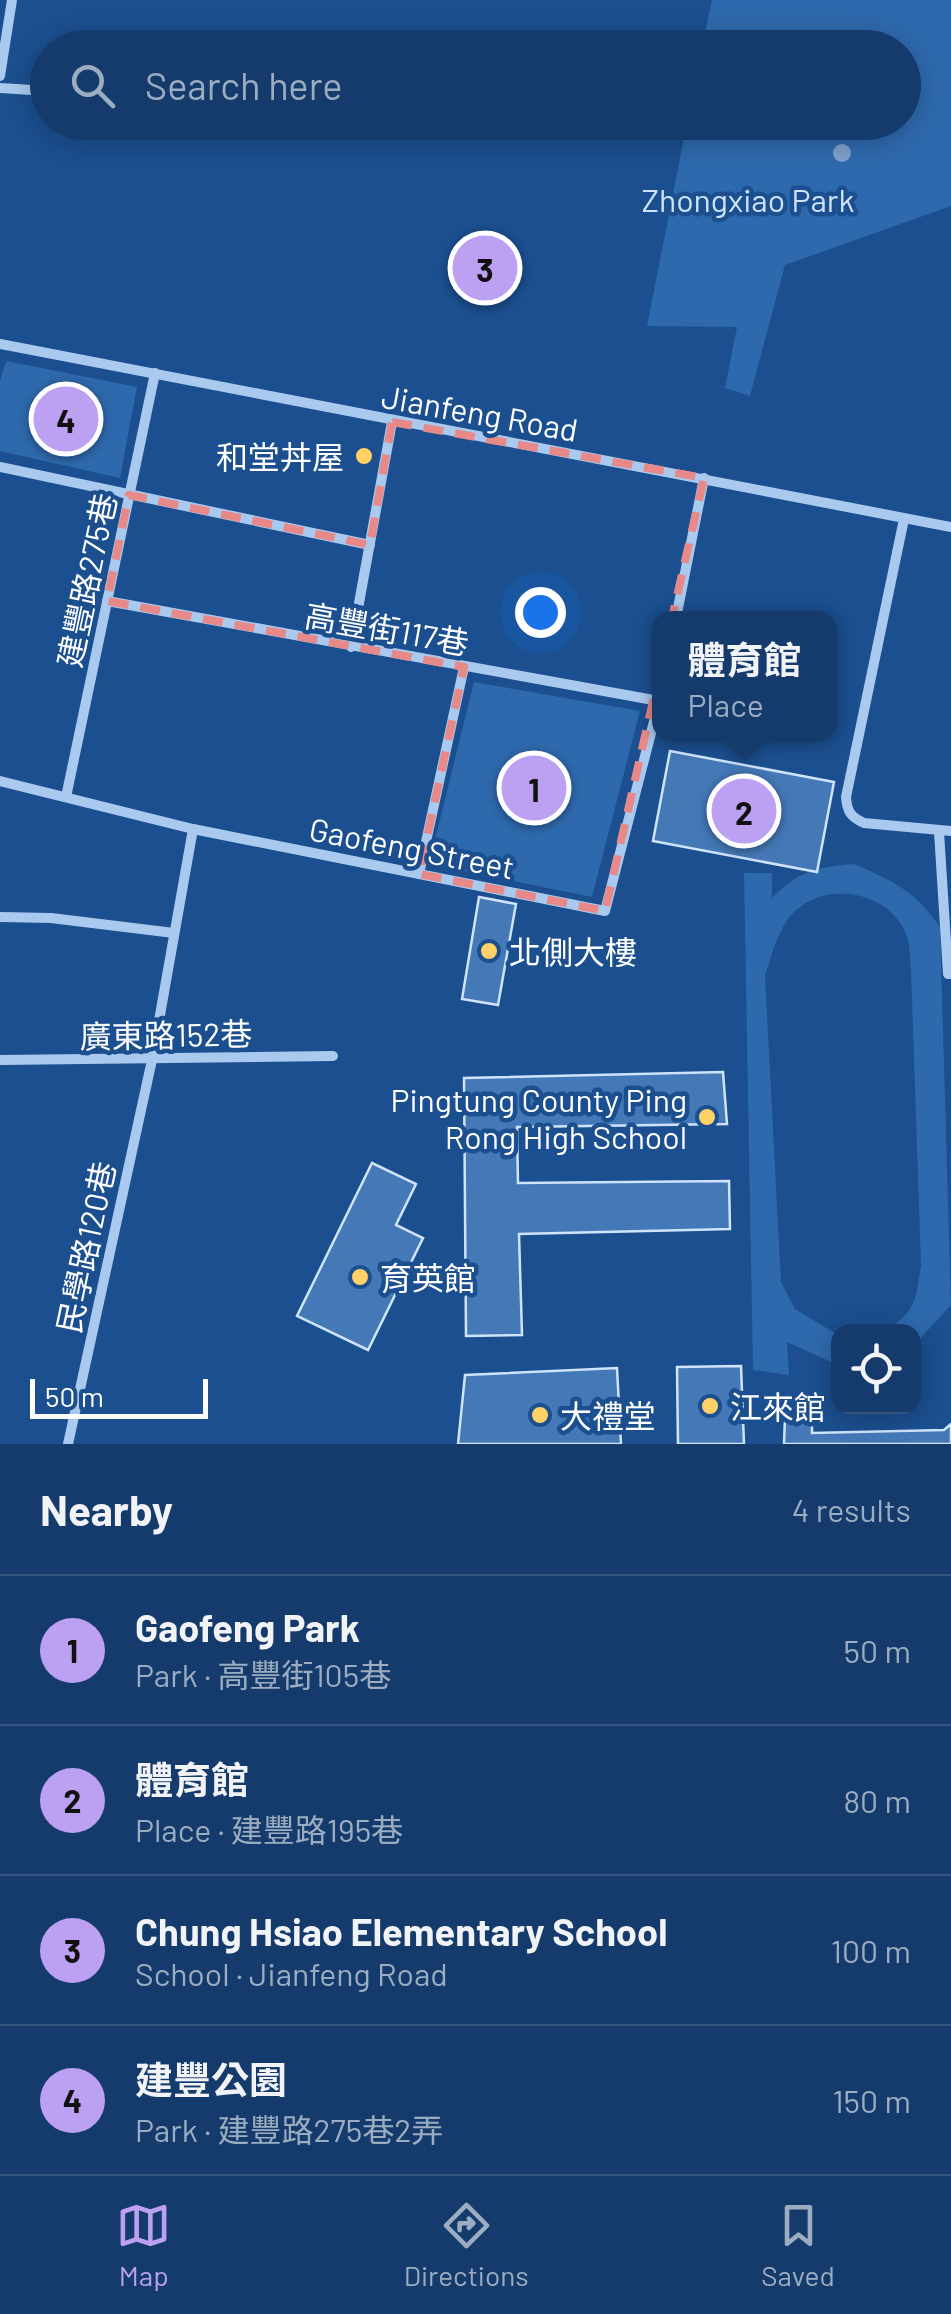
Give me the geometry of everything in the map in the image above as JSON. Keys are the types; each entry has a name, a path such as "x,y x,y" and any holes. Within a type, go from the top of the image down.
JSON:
{"street":[{"path":"0,76 12,0"},
{"path":"0,88 30,90"},
{"name":"Jianfeng Road","path":"0,344 951,528"},
{"name":"建豐路275巷","path":"66,798 155,374"},
{"path":"351,647 392,422"},
{"path":"0,467 370,545"},
{"path":"677,611 704,478"},
{"path":"904,518 846,798 847,810 864,823 945,832 951,974"},
{"name":"高豐街117巷","path":"108,601 652,701"},
{"path":"419,874 464,667"},
{"name":"Gaofeng Street","path":"0,781 192,830 605,911 652,729"},
{"name":"民學路120巷","path":"68,1444 152,1060 192,830"},
{"path":"0,917 51,918 174,933"},
{"name":"廣東路152巷","path":"0,1060 333,1056"}],"highlighted area":[{"path":"392,422 704,478 605,911 419,874 464,667 107,601 129,495 370,545"}],"green space":[{"name":"Zhongxiao Park","path":"712,0 951,0 951,206 785,265 750,396 725,388 737,327 647,326 684,140 921,140 921,30 706,30"},
{"path":"6,361 137,387 120,478 0,451 0,381"},
{"path":"474,682 640,711 592,897 429,864"},
{"path":"854,864 881,876 903,888 940,927 951,1305 921,1337 921,1324 895,1324 912,1304 921,1265 908,939 900,922 871,900 854,894 818,897 788,919 765,976 781,1282 795,1309 831,1331 831,1362 787,1342 789,1375 753,1370 744,873 772,873 772,898 809,872"}],"building":[{"path":"670,751 834,782 817,872 653,841"},
{"name":"北側大樓","path":"479,897 516,904 498,1005 462,999"},
{"path":"723,1072 727,1124 517,1127 518,1183 729,1181 730,1229 519,1234 522,1335 466,1336 464,1078"},
{"name":"育英館","path":"372,1163 416,1184 396,1225 423,1238 368,1350 297,1316"},
{"name":"江來館","path":"741,1366 744,1444 678,1444 677,1367"},
{"name":"大禮堂","path":"617,1368 621,1444 458,1444 465,1375"},
{"path":"802,1414 803,1423 812,1423 812,1433 944,1430 951,1424 951,1444 784,1444 785,1416"}],"place":[{"name":"Chung Hsiao Elementary School","path":"485,268"},
{"name":"建豐公園","path":"66,419"},
{"name":"和堂丼屋","path":"364,456"},
{"name":"Gaofeng Park","path":"534,788"},
{"name":"體育館","path":"744,811"},
{"name":"北側大樓","path":"489,951"},
{"name":"Pingtung County Ping Rong High School","path":"707,1117"},
{"name":"育英館","path":"360,1277"},
{"name":"江來館","path":"710,1406"},
{"name":"大禮堂","path":"540,1415"}]}
